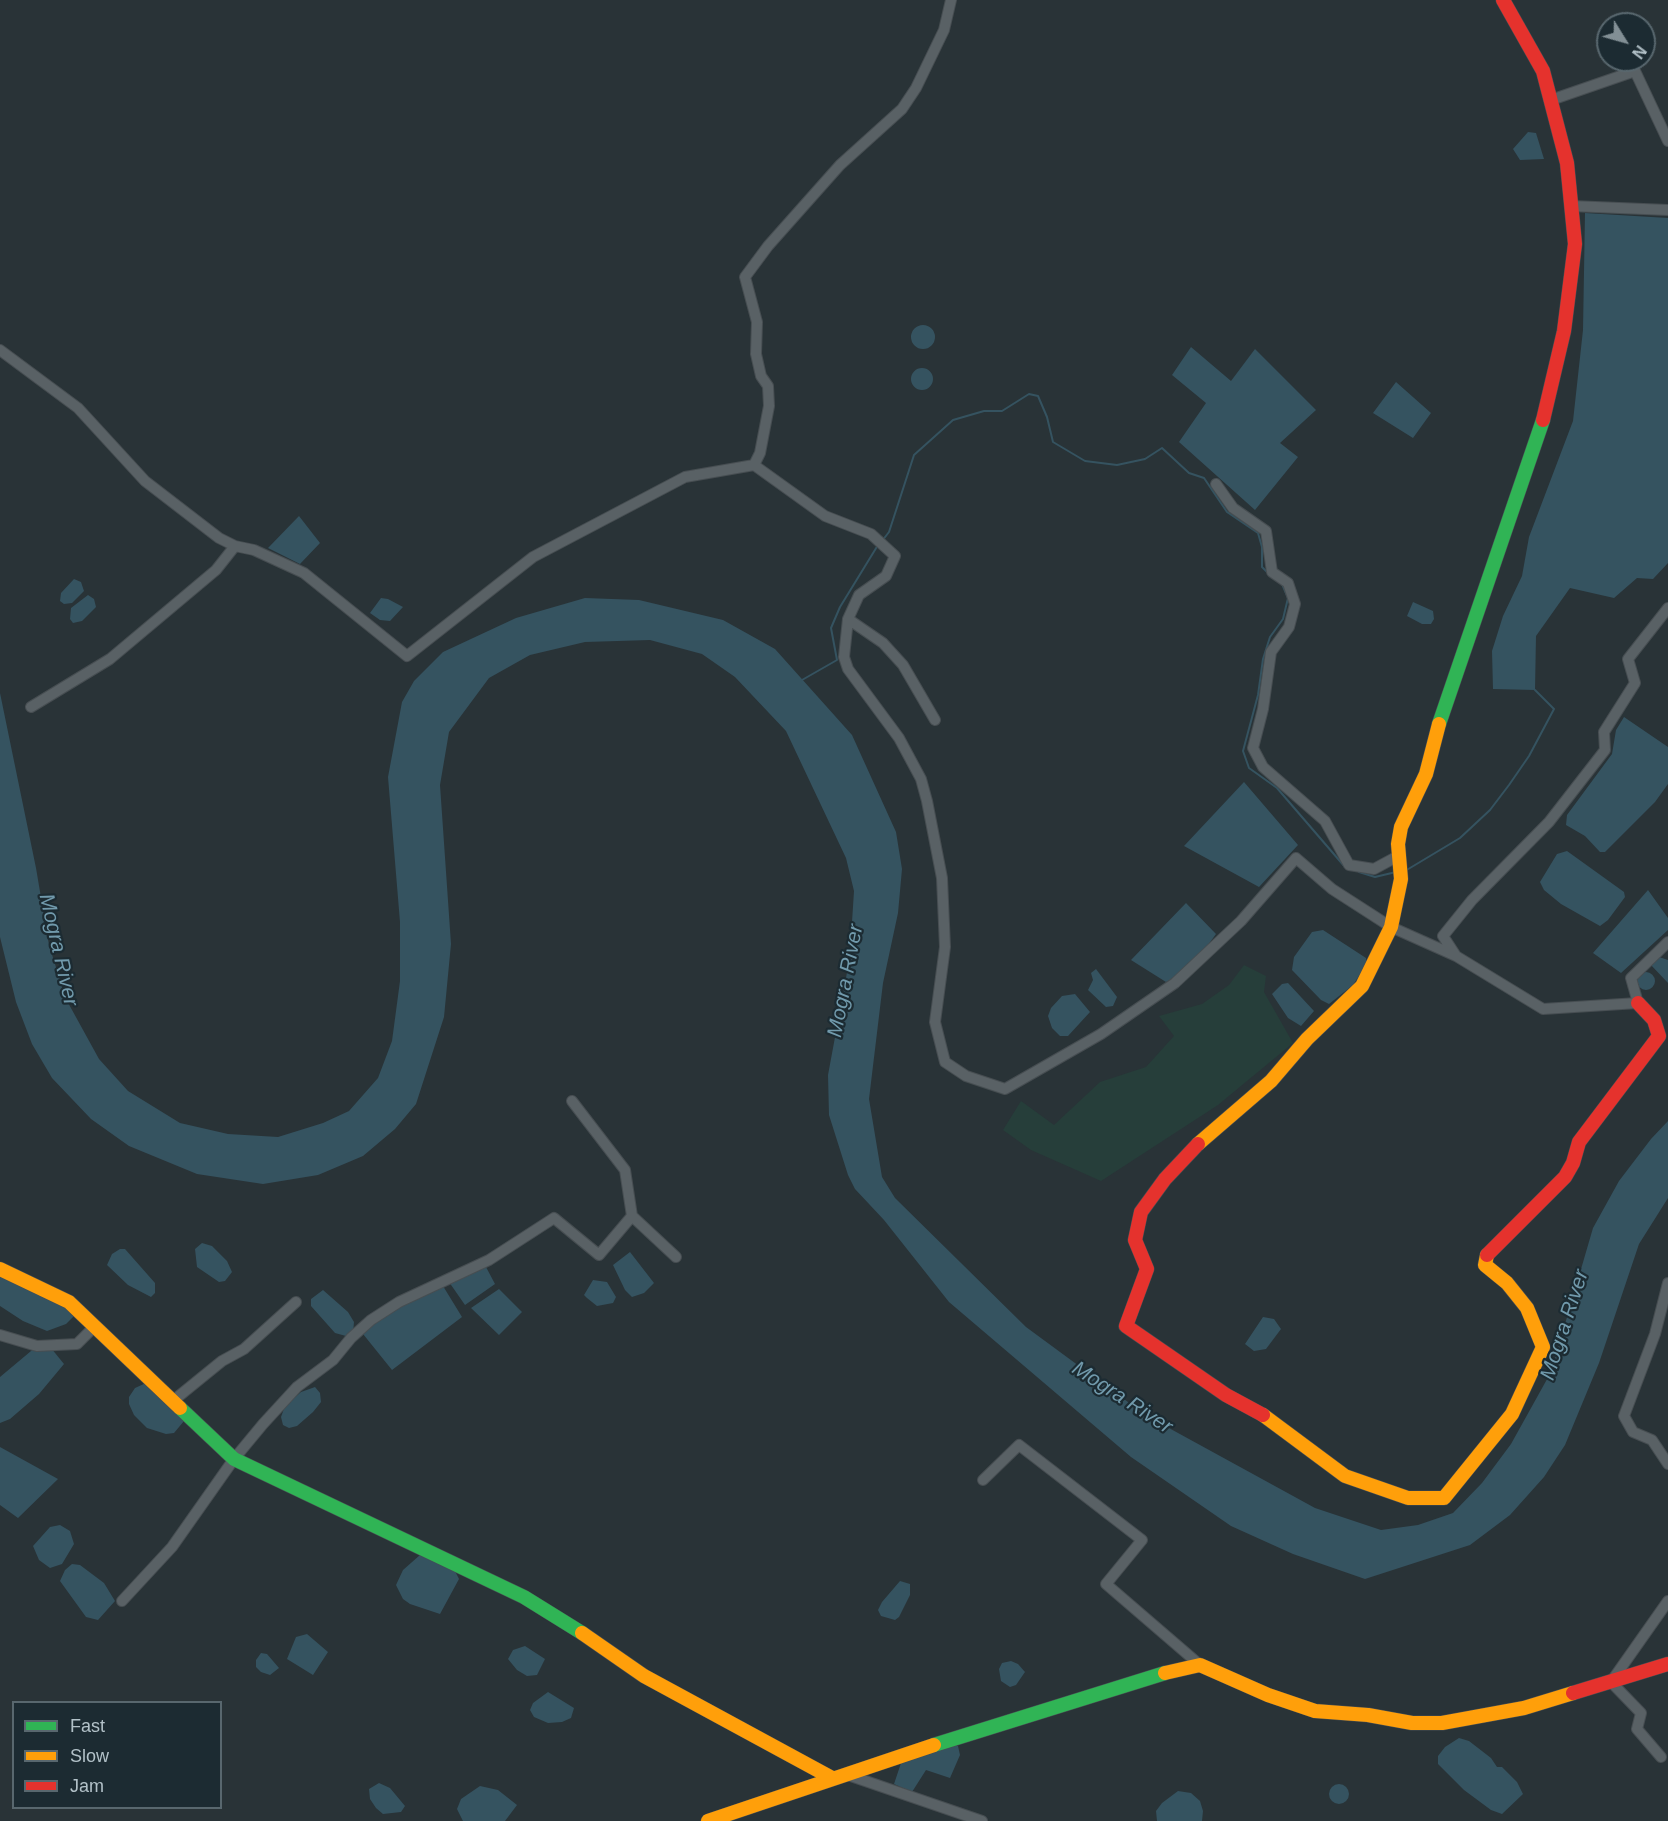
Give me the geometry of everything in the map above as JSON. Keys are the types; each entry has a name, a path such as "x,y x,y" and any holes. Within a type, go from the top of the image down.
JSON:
{"street":[{"path":"754,465 760,453 769,406 768,386 761,376 756,354 757,322 745,277 768,246 840,165 902,109 916,88 944,30 951,0"},
{"path":"1503,0 1543,71 1567,163 1575,244 1564,332 1543,421 1444,706 1426,774 1401,827 1398,844 1401,879 1391,927 1362,986 1307,1039 1271,1081 1209,1132 1165,1179 1141,1212 1135,1240 1147,1269 1126,1326 1226,1395 1260,1413 1345,1476 1408,1498 1444,1498 1512,1414 1543,1347 1527,1308 1507,1283 1485,1265 1486,1256 1565,1177 1573,1163 1579,1142 1659,1036 1654,1020 1638,1003 1631,978 1668,942"},
{"path":"1551,100 1635,71 1668,141"},
{"path":"1571,206 1668,210"},
{"path":"0,350 78,408 145,481 219,538 235,546 254,550 304,573 407,656 533,557 685,477 754,465 825,516 871,534 895,556 886,576 859,595 848,620 844,657 848,669 899,738 921,779 942,878 945,947 935,1022 945,1062 966,1076 1005,1089 1101,1034 1175,983 1204,958 1241,921 1296,858 1332,890 1391,927 1456,956 1543,1010 1638,1003"},
{"path":"1216,484 1233,508 1266,531 1272,572 1288,583 1295,604 1289,627 1271,652 1263,709 1253,747 1263,767 1325,821 1349,865 1374,869 1400,855"},
{"path":"31,707 110,659 216,570 235,546"},
{"path":"1456,956 1443,936 1473,900 1549,822 1605,750 1604,732 1635,683 1628,659 1668,608"},
{"path":"848,620 884,643 903,665 935,720"},
{"path":"572,1101 626,1170 633,1216 676,1257"},
{"path":"122,1601 172,1547 234,1459 297,1387 333,1360 370,1320 399,1302 489,1260 554,1218 599,1255 633,1216"},
{"path":"0,1269 69,1302 234,1459 524,1597 566,1622 644,1676 838,1776 982,1821"},
{"path":"1668,1283 1655,1334 1624,1416 1633,1432 1652,1440 1668,1464"},
{"path":"174,1400 222,1361 244,1349 296,1302"},
{"path":"0,1335 37,1346 77,1344 95,1326"},
{"path":"983,1480 1019,1445 1142,1540 1106,1584 1200,1665 1298,1707 1412,1723 1453,1723 1524,1708 1668,1664"},
{"path":"1611,1682 1668,1601"},
{"path":"708,1821 1024,1715 1181,1668 1200,1665"},
{"path":"1611,1682 1641,1713 1637,1729 1661,1756"}],"green space":[{"path":"1244,965 1266,976 1264,992 1293,1043 1218,1105 1101,1181 1031,1150 1003,1130 1021,1101 1054,1125 1100,1082 1146,1067 1174,1036 1159,1016 1202,1004 1229,985"}],"water":[{"path":"1528,132 1536,133 1544,159 1520,160 1513,149"},
{"path":"1585,213 1668,218 1668,563 1653,579 1637,578 1614,598 1570,588 1536,636 1535,690 1493,689 1492,651 1503,616 1522,576 1529,537 1573,421 1583,330"},
{"path":"923,325 928,326 934,332 934,342 928,348 923,349 918,348 912,342 911,337 912,332 918,326"},
{"path":"1191,347 1231,381 1255,349 1316,410 1280,443 1298,457 1255,510 1179,442 1206,403 1172,375"},
{"path":"922,368 930,371 933,379 930,387 922,390 914,387 911,379 914,371"},
{"path":"1396,382 1431,413 1413,438 1373,413"},
{"path":"299,516 320,543 300,564 268,548"},
{"path":"74,579 81,582 84,591 72,603 64,604 60,601 61,593"},
{"path":"88,595 94,599 96,607 82,621 73,623 70,619 71,608"},
{"path":"381,598 403,607 390,621 380,620 370,613"},
{"name":"Mogra River","path":"585,598 639,600 723,620 775,649 852,735 896,832 902,869 898,913 883,983 869,1099 882,1177 895,1198 1026,1327 1147,1416 1315,1508 1381,1530 1418,1525 1453,1513 1482,1483 1511,1444 1551,1372 1593,1228 1619,1181 1668,1121 1668,1198 1639,1244 1599,1363 1565,1445 1544,1477 1510,1515 1470,1545 1365,1579 1293,1554 1231,1526 1131,1457 949,1302 884,1220 855,1189 848,1175 829,1115 828,1075 848,967 852,922 854,891 846,858 786,731 735,677 702,654 650,640 585,642 530,655 489,678 449,732 440,785 451,944 444,1017 416,1104 395,1129 363,1156 318,1175 263,1184 197,1174 129,1146 91,1119 52,1078 32,1044 16,1002 0,937 0,693 36,868 49,945 66,999 99,1059 128,1091 180,1123 228,1134 278,1137 323,1123 349,1111 378,1078 392,1041 400,981 400,922 388,777 402,702 414,681 443,652 516,618"},
{"path":"1413,602 1433,611 1434,619 1431,624 1422,624 1407,616"},
{"path":"1624,717 1668,747 1668,784 1655,802 1605,852 1600,852 1585,836 1566,825 1567,815 1612,754 1616,730"},
{"path":"1244,782 1298,845 1259,887 1184,846"},
{"path":"1567,851 1624,892 1625,897 1608,920 1600,926 1561,904 1544,890 1540,882 1557,854"},
{"path":"1648,890 1668,918 1668,930 1621,973 1593,953"},
{"path":"1186,903 1216,934 1189,971 1166,982 1131,960"},
{"path":"1323,930 1366,958 1366,965 1353,985 1329,1004 1321,1000 1292,970 1294,957 1312,932"},
{"path":"1659,957 1668,960 1668,983 1650,964"},
{"path":"1096,969 1117,997 1113,1006 1106,1007 1088,990 1093,980 1091,973"},
{"path":"1642,972 1650,972 1655,977 1653,988 1642,990 1637,985 1637,977"},
{"path":"1288,983 1314,1011 1301,1026 1288,1018 1272,994 1282,984"},
{"path":"1075,994 1090,1012 1068,1036 1060,1036 1052,1028 1048,1016 1051,1008 1062,996"},
{"path":"202,1243 212,1246 227,1261 232,1272 225,1281 219,1282 197,1267 195,1249"},
{"path":"125,1249 155,1283 155,1293 151,1297 128,1285 107,1265 112,1254"},
{"path":"630,1252 654,1283 644,1293 632,1297 625,1290 613,1265"},
{"path":"486,1267 495,1284 465,1305 449,1282"},
{"path":"0,1275 48,1293 75,1315 66,1324 47,1331 23,1321 0,1306"},
{"path":"593,1280 607,1282 616,1297 613,1303 597,1306 584,1295"},
{"path":"443,1286 462,1317 392,1370 363,1334 385,1314"},
{"path":"499,1289 522,1312 499,1335 471,1308"},
{"path":"323,1290 348,1312 354,1322 353,1333 346,1336 335,1333 311,1306 311,1299"},
{"path":"1263,1317 1274,1319 1281,1329 1266,1349 1254,1351 1245,1344"},
{"path":"37,1346 51,1348 64,1364 39,1394 10,1419 0,1423 0,1377"},
{"path":"146,1383 184,1421 174,1433 166,1434 147,1428 134,1415 129,1404 129,1397 135,1388"},
{"path":"315,1387 320,1393 321,1402 313,1412 297,1426 289,1428 283,1425 281,1417 285,1406 301,1392"},
{"path":"0,1447 58,1479 18,1518 0,1505"},
{"path":"60,1525 70,1531 74,1544 62,1564 50,1568 39,1560 33,1546 50,1527"},
{"path":"420,1555 431,1558 455,1571 459,1579 440,1614 410,1604 403,1599 396,1585 403,1570"},
{"path":"72,1564 80,1565 104,1583 115,1601 98,1620 86,1617 60,1581 65,1570"},
{"path":"900,1581 910,1584 910,1595 899,1617 895,1620 881,1616 878,1610 882,1602"},
{"path":"307,1634 328,1652 313,1675 287,1659 296,1637"},
{"path":"525,1646 545,1659 537,1675 527,1676 517,1670 508,1659 513,1650"},
{"path":"261,1653 267,1654 279,1668 270,1675 261,1672 256,1667 256,1660"},
{"path":"1011,1661 1018,1664 1025,1672 1016,1685 1010,1687 1001,1681 999,1669 1002,1663"},
{"path":"548,1692 574,1708 571,1718 562,1722 548,1723 534,1717 530,1710 533,1703"},
{"path":"1459,1738 1469,1741 1517,1782 1523,1794 1502,1814 1491,1810 1464,1790 1438,1764 1438,1756 1445,1747"},
{"path":"958,1746 960,1755 950,1778 926,1770 912,1792 894,1784 901,1763"},
{"path":"379,1783 390,1788 405,1806 401,1812 383,1814 376,1808 370,1799 369,1789"},
{"path":"1339,1784 1346,1787 1349,1794 1346,1801 1339,1804 1332,1801 1329,1794 1332,1787"},
{"path":"480,1786 498,1790 517,1805 505,1821 463,1821 457,1809 461,1799"},
{"path":"1178,1791 1191,1793 1200,1801 1203,1811 1202,1821 1157,1821 1156,1811 1162,1803"}],"waterway":[{"path":"882,541 889,532 914,455 953,420 984,411 1002,411 1029,394 1038,396 1047,417 1053,442 1085,461 1117,465 1145,459 1162,448 1189,473 1204,478 1227,512 1258,533 1262,547 1262,567 1268,573"},
{"path":"802,680 837,660 831,628 840,607 878,545"},
{"path":"1282,584 1288,598 1283,619 1270,637 1263,659 1258,695 1243,751 1249,768 1277,788 1345,867"},
{"path":"1405,871 1460,838 1490,810 1509,785 1529,756 1554,709 1535,690"},
{"path":"1359,872 1375,877 1396,872"}],"traffic: fast":[{"path":"1439,724 1543,420"},
{"path":"180,1408 234,1459 524,1597 582,1633"},
{"path":"934,1745 1165,1673"}],"traffic: slow":[{"path":"1198,1144 1271,1081 1307,1039 1362,986 1391,927 1401,879 1398,844 1401,827 1426,774 1439,724"},
{"path":"1263,1415 1345,1476 1408,1498 1444,1498 1512,1414 1543,1347 1527,1308 1507,1283 1485,1265 1487,1255"},
{"path":"0,1269 69,1302 180,1408"},
{"path":"582,1633 644,1676 832,1778"},
{"path":"1165,1673 1200,1665 1268,1695 1315,1711 1368,1715 1412,1723 1442,1723 1524,1708 1573,1693"},
{"path":"708,1821 934,1745"}],"traffic: jam":[{"path":"1503,0 1543,71 1567,163 1575,244 1564,331 1543,420"},
{"path":"1487,1255 1565,1177 1573,1163 1579,1142 1659,1036 1654,1020 1638,1003"},
{"path":"1198,1144 1165,1179 1141,1212 1135,1240 1147,1269 1126,1326 1226,1395 1263,1415"},
{"path":"1573,1693 1668,1664"}]}
